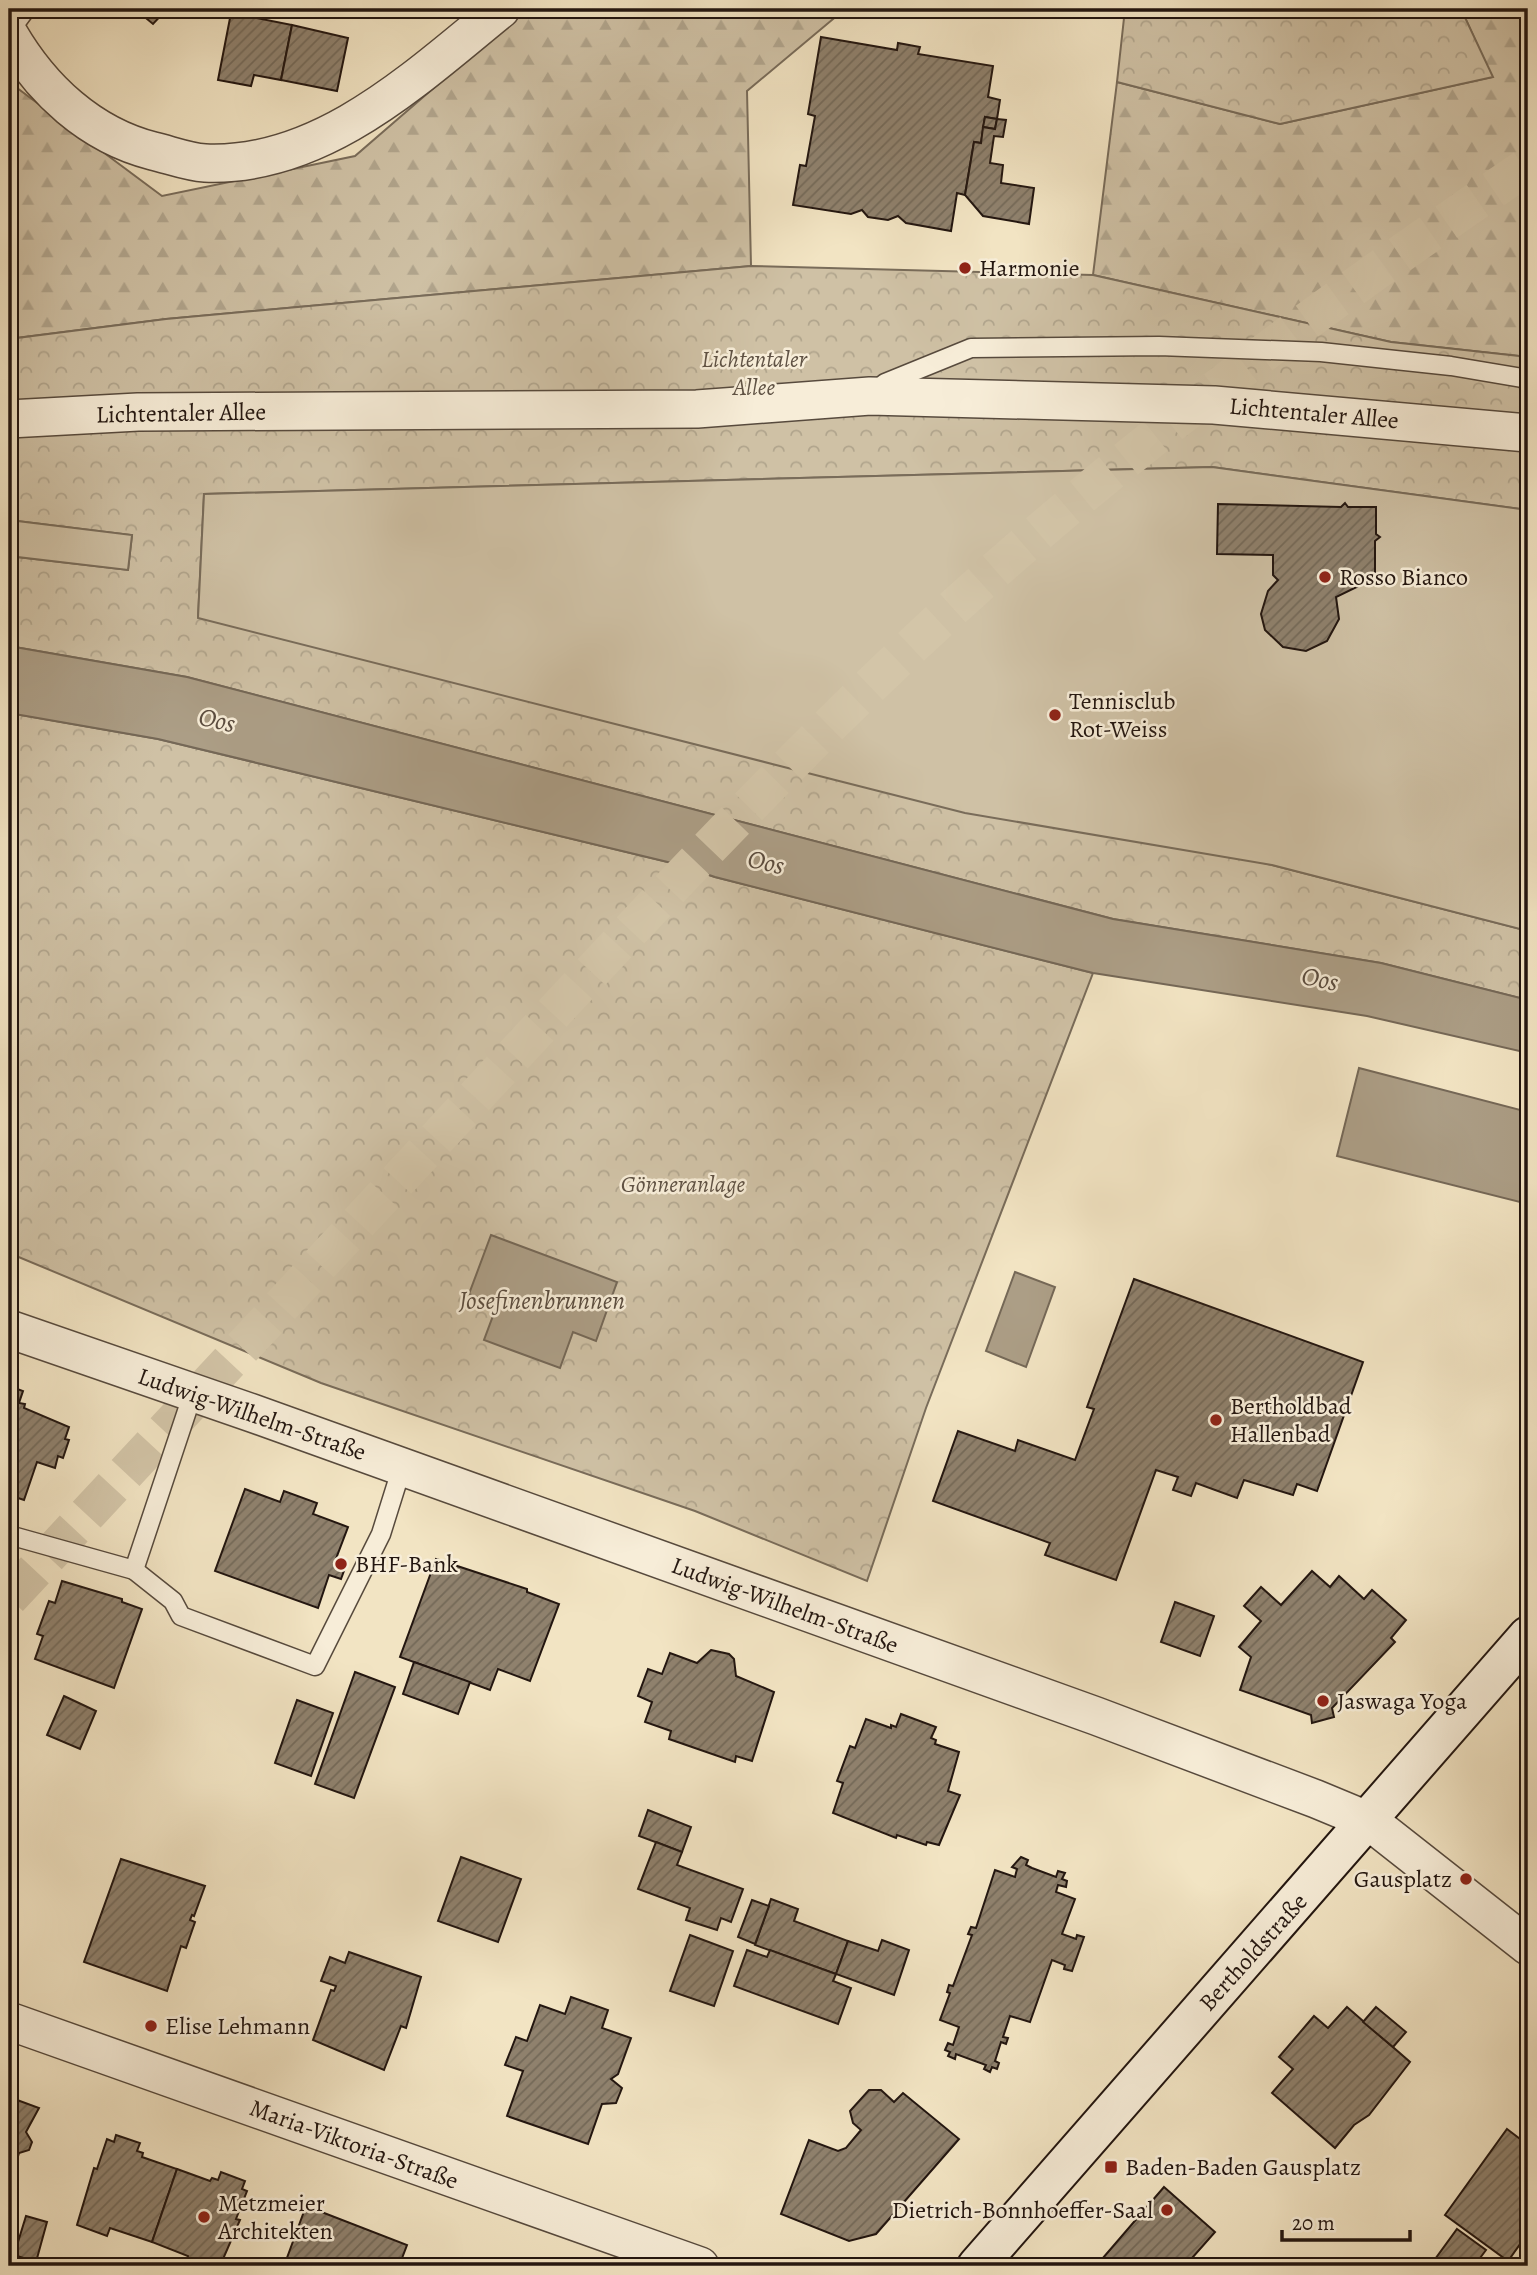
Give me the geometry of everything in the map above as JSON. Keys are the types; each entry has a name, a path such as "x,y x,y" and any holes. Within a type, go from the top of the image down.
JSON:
{"main road":[{"name":"Bertholdstraße","path":"977,2266 1369,1821 1528,1636"}],"street":[{"path":"9,33 29,68 54,94 93,124 127,144 204,163 260,159 319,138 397,94 501,9"},
{"name":"Lichtentaler Allee","path":"9,419 138,412 697,409 870,396 1214,405 1528,433"},
{"name":"Ludwig-Wilhelm-Straße","path":"9,1329 1096,1716 1369,1821 1528,1946"},
{"name":"Maria-Viktoria-Straße","path":"9,2021 700,2266"}],"lane":[{"path":"9,33 26,9"},
{"path":"870,396 885,383 971,348 1160,345 1321,352 1451,366 1528,379"},
{"path":"134,1570 193,1393"},
{"path":"9,1535 134,1570 173,1601 181,1616 315,1666 381,1534 401,1467"}],"green space":[{"path":"525,9 845,9 747,91 751,266 166,319 9,339 9,82 162,196 355,156"},
{"path":"1125,9 1461,9 1493,77 1280,124 1117,82"},
{"path":"1461,9 1528,9 1528,357 1391,342 1093,275 1117,82 1280,124 1492,77"},
{"name":"Lichtentaler Allee","path":"751,266 1093,275 1391,342 1528,357 1528,510 1212,467 204,494 198,617 1272,865 1528,931 1528,1000 1381,963 1113,919 187,677 9,646 9,556 128,570 132,535 9,520 9,339 166,319"},
{"name":"Tennisclub Rot-Weiss","path":"1212,467 1528,510 1528,931 1272,865 965,813 198,618 204,494"},
{"path":"9,520 132,535 128,570 9,556"},
{"name":"Gönneranlage","path":"9,713 158,739 676,864 715,877 1093,973 926,1408 867,1581 695,1511 321,1383 9,1253"}],"water":[{"name":"Oos","path":"9,646 187,677 1113,919 1381,963 1528,1000 1528,1053 1367,1016 1093,973 715,877 676,864 158,739 9,713"},
{"path":"1359,1068 1528,1112 1528,1204 1337,1156"},
{"name":"Josefinenbrunnen","path":"491,1235 617,1282 596,1341 573,1332 560,1368 484,1340 497,1305 469,1294"},
{"path":"1015,1272 1055,1287 1026,1367 986,1351"}],"building":[{"path":"135,9 167,9 153,24"},
{"path":"231,13 292,25 281,80 254,75 251,86 218,80"},
{"path":"292,25 348,38 337,91 281,80"},
{"path":"821,37 897,50 898,43 920,47 918,54 993,66 988,97 1000,100 997,119 985,117 981,143 974,142 965,195 957,193 951,231 906,223 898,216 888,220 868,217 862,210 851,214 793,205 800,165 806,166 815,116 808,114"},
{"path":"985,117 997,119 995,129 983,127"},
{"path":"997,119 1006,120 1003,137 994,136 990,163 1003,165 1001,183 1034,188 1029,224 983,216 965,195 974,142 981,143 983,127 995,129"},
{"name":"Rosso Bianco","path":"1345,503 1348,507 1376,507 1376,534 1380,537 1375,541 1375,578 1336,597 1339,619 1327,641 1306,651 1283,647 1265,630 1261,614 1268,591 1278,580 1273,575 1273,555 1217,554 1218,504 1341,507"},
{"name":"Bertholdbad Hallenbad","path":"1134,1279 1363,1362 1317,1491 1297,1484 1293,1495 1244,1480 1237,1498 1196,1483 1191,1496 1173,1490 1178,1477 1156,1470 1116,1580 1045,1555 1050,1543 933,1501 958,1431 1015,1451 1018,1440 1075,1460 1094,1409 1087,1407"},
{"path":"9,1386 23,1391 19,1403 25,1404 24,1408 69,1427 65,1439 69,1440 63,1458 58,1456 55,1468 37,1462 24,1500 9,1495"},
{"path":"245,1489 280,1502 284,1491 317,1503 313,1514 348,1527 334,1564 345,1568 341,1579 329,1575 318,1608 215,1571"},
{"path":"436,1559 527,1589 527,1592 559,1604 530,1681 498,1669 490,1690 400,1657"},
{"path":"1312,1571 1330,1587 1339,1576 1364,1599 1372,1590 1406,1620 1391,1638 1395,1642 1332,1708 1334,1717 1312,1723 1311,1715 1240,1690 1251,1657 1239,1647 1261,1621 1244,1606 1261,1587 1281,1605"},
{"path":"62,1581 122,1599 122,1602 142,1609 114,1688 35,1659 43,1636 37,1634 49,1601 55,1603"},
{"path":"1175,1602 1214,1616 1200,1656 1161,1642"},
{"path":"711,1650 729,1654 734,1659 736,1676 774,1692 752,1761 736,1756 735,1762 669,1739 671,1731 645,1722 652,1702 638,1696 648,1669 662,1674 670,1653 697,1663"},
{"path":"414,1662 470,1682 458,1714 403,1694"},
{"path":"355,1672 395,1687 354,1798 315,1784"},
{"path":"64,1696 96,1711 80,1749 47,1735"},
{"path":"297,1700 333,1713 311,1776 275,1763"},
{"path":"901,1714 936,1727 931,1738 936,1740 935,1744 959,1752 948,1791 960,1795 939,1845 927,1842 926,1845 897,1835 896,1838 833,1813 843,1783 837,1781 850,1746 855,1748 866,1719 891,1728 891,1725 896,1727"},
{"path":"648,1810 691,1827 682,1852 639,1836"},
{"path":"656,1842 682,1852 677,1865 743,1889 731,1922 721,1918 717,1930 686,1920 690,1908 638,1889"},
{"path":"461,1857 521,1879 498,1942 438,1921"},
{"path":"1021,1857 1028,1860 1026,1865 1056,1877 1058,1871 1065,1873 1062,1879 1067,1881 1066,1887 1058,1885 1056,1892 1075,1899 1062,1934 1076,1939 1077,1935 1084,1937 1072,1971 1064,1969 1065,1965 1052,1960 1030,2022 1010,2016 1003,2037 1008,2038 1006,2044 1001,2042 995,2061 999,2063 997,2069 992,2067 990,2072 984,2069 986,2065 956,2054 955,2059 948,2056 950,2052 945,2050 948,2043 953,2045 959,2027 940,2020 950,1993 947,1992 949,1985 953,1986 972,1935 968,1934 971,1927 976,1928 995,1870 1015,1877 1017,1869 1012,1867"},
{"path":"121,1859 205,1886 190,1920 195,1922 186,1948 181,1946 167,1991 84,1962"},
{"path":"771,1899 798,1909 794,1921 848,1941 836,1974 755,1945"},
{"path":"752,1900 769,1906 755,1944 738,1937"},
{"path":"690,1935 733,1951 714,2006 670,1991"},
{"path":"882,1940 909,1950 894,1995 836,1974 848,1941 878,1951"},
{"path":"747,1950 767,1957 770,1950 836,1974 833,1981 851,1988 838,2024 734,1986"},
{"path":"349,1952 421,1977 406,2028 401,2026 384,2070 313,2040 331,1990 334,1991 336,1986 321,1981 330,1957 345,1963"},
{"path":"571,1997 608,2010 602,2028 631,2038 618,2074 611,2079 622,2088 616,2103 602,2104 588,2144 507,2116 523,2071 505,2065 516,2037 527,2041 540,2005 565,2014"},
{"path":"1347,2007 1410,2062 1369,2115 1354,2125 1335,2148 1272,2093 1293,2069 1279,2057 1314,2016 1328,2028"},
{"path":"1376,2007 1406,2032 1393,2047 1363,2022"},
{"path":"869,2090 881,2090 894,2102 903,2093 959,2139 876,2234 849,2241 781,2214 809,2140 838,2151 846,2148 861,2130 853,2123 850,2111"},
{"path":"9,2097 39,2108 26,2132 32,2142 29,2150 19,2153 16,2163 9,2161"},
{"path":"1507,2129 1528,2145 1528,2233 1508,2261 1445,2215"},
{"path":"116,2135 140,2143 137,2151 143,2153 142,2157 177,2169 152,2242 110,2228 107,2236 77,2225 94,2168 97,2169 107,2139 114,2142"},
{"path":"177,2169 210,2181 212,2178 218,2180 221,2172 245,2181 242,2189 247,2191 236,2219 240,2220 220,2266 186,2264 188,2256 152,2242"},
{"name":"Dietrich-Bonnhoeffer-Saal","path":"1164,2187 1215,2232 1185,2266 1096,2266"},
{"path":"306,2206 407,2245 399,2266 284,2266"},
{"path":"26,2216 47,2222 36,2262 14,2255"},
{"path":"1457,2229 1486,2250 1474,2266 1440,2266 1433,2262"}],"tunnel":[{"path":"9,1598 626,935 749,806 876,680 1008,559 1133,454 1262,354 1528,166"}],"place":[{"name":"Harmonie","path":"965,268"},
{"name":"Rosso Bianco","path":"1325,577"},
{"name":"Tennisclub Rot-Weiss","path":"1055,715"},
{"name":"Bertholdbad Hallenbad","path":"1216,1420"},
{"name":"BHF-Bank","path":"341,1564"},
{"name":"Jaswaga Yoga","path":"1323,1701"},
{"name":"Gausplatz","path":"1466,1879"},
{"name":"Elise Lehmann","path":"151,2026"},
{"name":"Baden-Baden Gausplatz","path":"1111,2167"},
{"name":"Dietrich-Bonnhoeffer-Saal","path":"1167,2210"},
{"name":"Metzmeier Architekten","path":"204,2217"}]}
